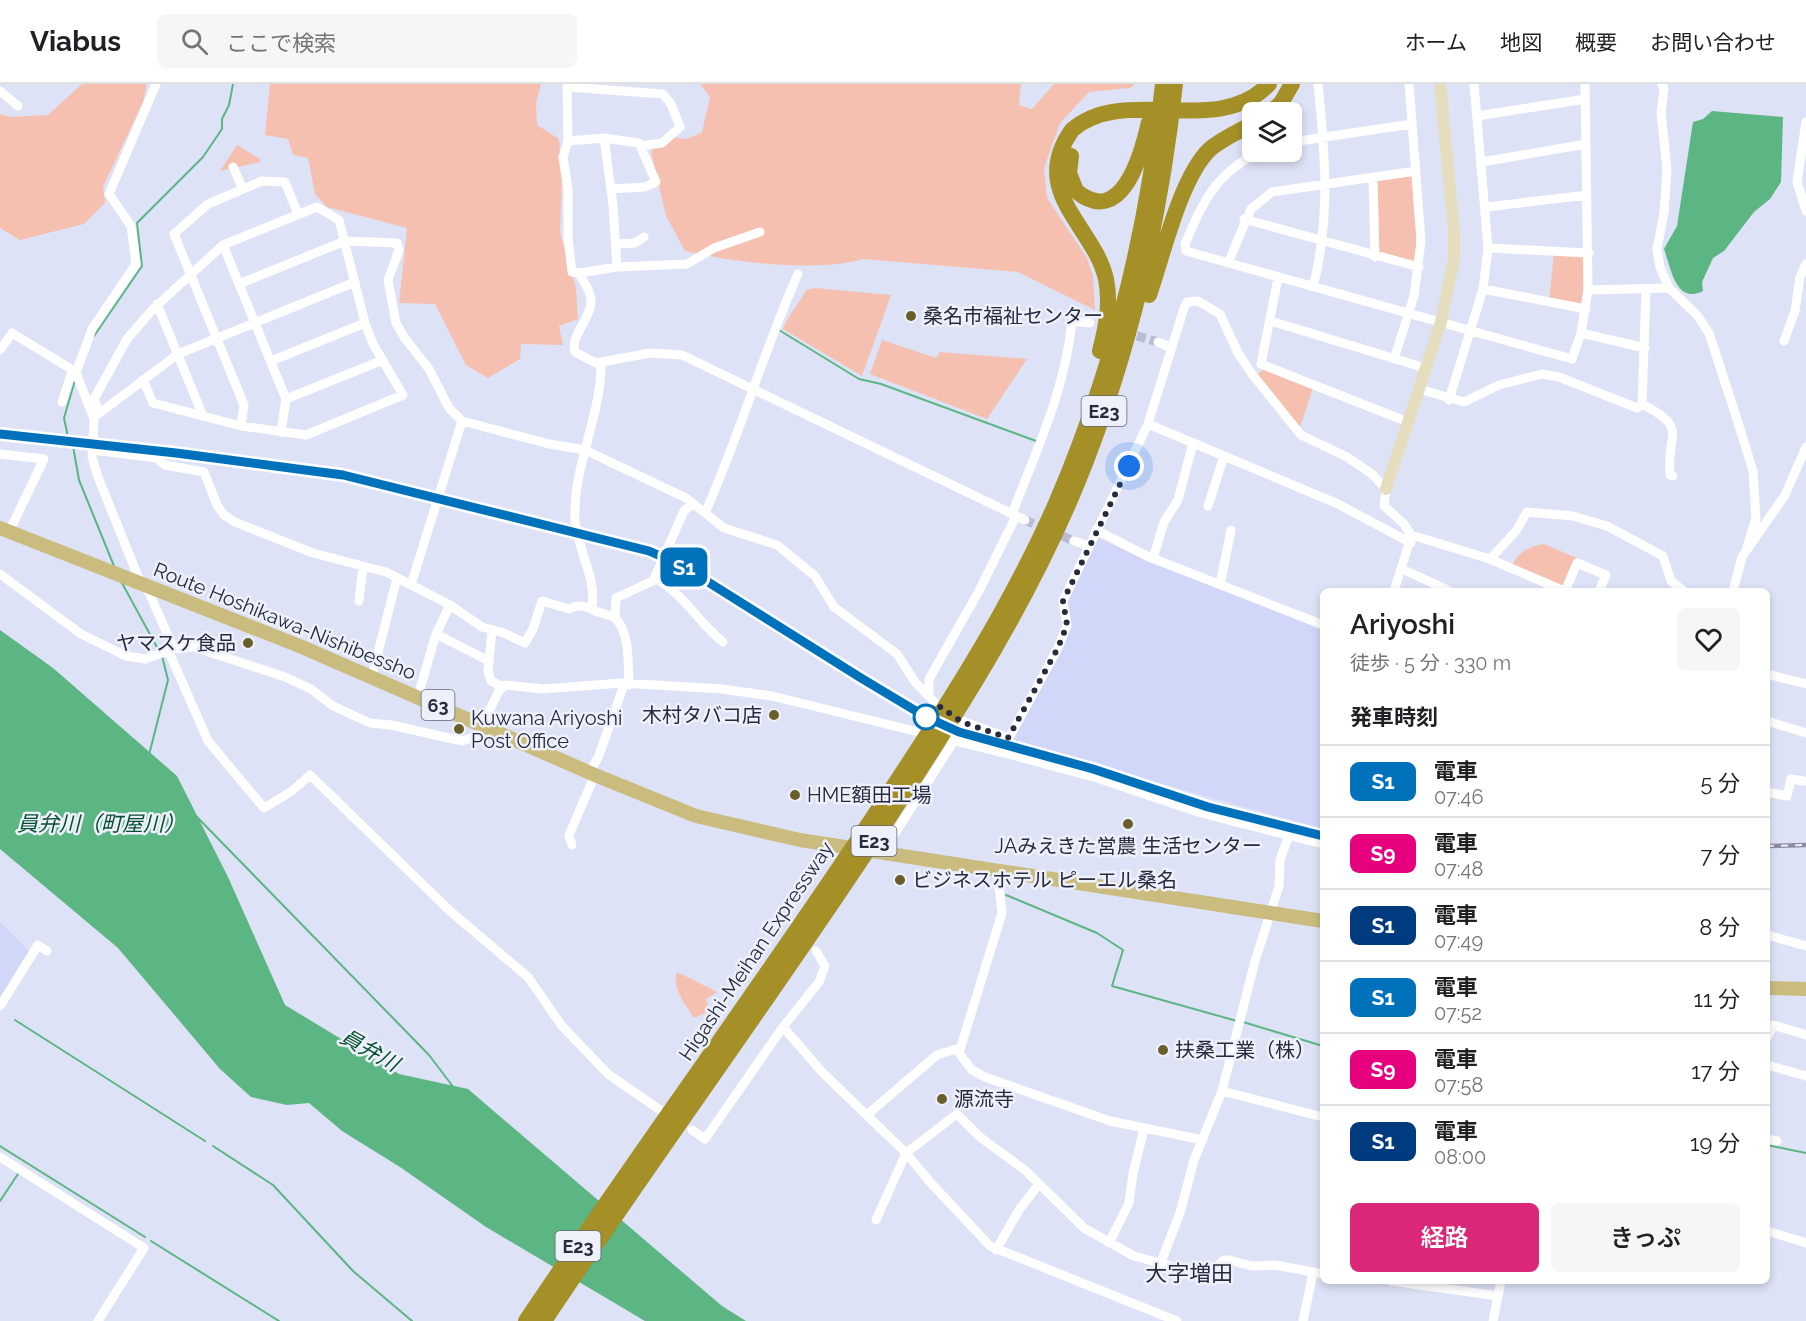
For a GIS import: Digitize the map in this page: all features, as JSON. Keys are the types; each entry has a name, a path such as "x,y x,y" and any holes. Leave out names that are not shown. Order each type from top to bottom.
{"highway":[{"name":"Higashi-Meihan Expressway","path":"1080,462 1134,267 1154,164 1163,84"},
{"name":"Higashi-Meihan Expressway","path":"544,1321 636,1176 782,965 952,709 1080,462 1120,366 1146,270 1165,165 1175,84"},
{"path":"1187,105 1237,102 1257,93 1269,84"},
{"path":"1080,462 1104,334 1108,292 1098,257 1064,202 1059,175 1060,157 1067,137 1088,113 1115,98 1148,94 1187,105 1237,112 1263,101 1281,84"},
{"path":"1280,102 1292,84"},
{"path":"1148,94 1145,143 1130,180 1115,196 1106,200 1095,201 1083,197 1076,191 1069,173 1071,154 1080,136 1103,113 1148,94"},
{"path":"1080,462 1109,411 1188,181 1199,161 1210,150 1242,130"},
{"name":"Higashi-Meihan Expressway","path":"526,1321 636,1176"}],"main road":[{"name":"Route Hoshikawa-Nishibessho","path":"5,530 372,676 592,774 696,816 747,830 1320,920"},
{"path":"1770,988 1806,989"}],"street":[{"path":"62,402 76,375 92,329 136,264 131,226 110,194 156,84"},
{"path":"1313,287 1324,243 1323,139 1319,84"},
{"path":"1394,359 1419,267 1421,241 1409,84"},
{"path":"1395,588 1411,539 1403,523 1384,506 1383,499 1441,322 1454,259 1454,232 1440,84"},
{"path":"1449,400 1483,289 1488,248 1487,207 1474,84"},
{"path":"1242,161 1231,168 1216,183 1204,200 1185,244 1186,251 1572,359 1581,333 1588,290 1585,84"},
{"path":"1662,84 1664,89 1661,113 1667,169 1664,213 1657,249 1659,267 1669,288 1697,315 1709,333 1750,461 1756,519 1748,547"},
{"path":"640,146 662,143 680,127 671,104 663,94 610,87 567,87 568,141 563,158 568,190 568,244 572,272 617,267 687,264 714,248 760,232"},
{"path":"0,91 18,106"},
{"path":"1477,116 1585,99"},
{"path":"1806,122 1797,183 1803,191 1806,211"},
{"path":"1302,141 1412,124"},
{"path":"568,141 604,138 635,141 640,146 656,182 645,187 611,189"},
{"path":"604,138 611,189 617,267"},
{"path":"1482,162 1586,144"},
{"path":"233,167 243,189"},
{"path":"1228,263 1245,219 1258,201 1272,192 1416,171"},
{"path":"1373,178 1375,256"},
{"path":"241,426 244,405 174,234 208,204 262,181 285,182 298,214"},
{"path":"1487,207 1587,195"},
{"path":"143,380 153,403 241,426 306,435 403,395 365,323 339,220 317,207 223,245 157,304 127,339 94,399 96,416 92,457 98,477 143,585 166,651 208,741 264,808 292,791 310,774 450,911 528,977 562,1026 608,1074 660,1110"},
{"path":"1245,219 1324,243 1419,267"},
{"path":"616,244 635,243 644,237"},
{"path":"239,284 345,241 394,242 399,245 388,280 396,323 429,369 449,408 462,421 540,442 585,450 692,504 724,528 777,545 815,576 834,607 853,623 890,647 915,682 929,696 962,722 1008,738"},
{"path":"223,245 286,399 281,432"},
{"path":"1488,248 1589,253"},
{"path":"1784,341 1795,311 1800,277 1806,264"},
{"path":"579,273 591,298 589,313 574,347 580,356 601,362 650,353 682,355 1017,516"},
{"path":"705,513 727,463 752,388 798,274"},
{"path":"1252,374 1261,364 1278,278"},
{"path":"96,416 178,354 355,282"},
{"path":"1588,290 1669,288"},
{"path":"1483,289 1586,309"},
{"path":"1419,389 1449,400 1464,402 1499,385 1542,374 1559,377 1637,408 1642,404 1646,289"},
{"path":"1008,754 1008,738 1058,648 1067,625 1063,601 1148,424 1187,302 1198,301 1220,314 1252,374 1301,435 1347,457 1372,474 1386,489"},
{"path":"157,304 203,416"},
{"path":"929,696 927,689 929,679 979,591 1017,516 1052,408 1070,343 1072,316 1090,323"},
{"path":"1271,321 1425,368"},
{"path":"271,361 365,323"},
{"path":"0,350 12,333 32,343 76,375 96,416"},
{"path":"1581,333 1645,348"},
{"path":"1158,342 1172,348"},
{"path":"286,399 383,360"},
{"path":"592,608 593,583 575,521 577,487 601,362"},
{"path":"1261,364 1408,422"},
{"path":"1642,404 1666,417 1672,424 1673,443 1669,464 1670,475 1674,476"},
{"path":"411,585 462,421"},
{"path":"1148,424 1338,504 1411,539 1490,559 1557,588"},
{"path":"1153,559 1164,522 1178,500 1193,443"},
{"path":"1733,588 1742,557 1785,495 1806,447"},
{"path":"93,450 157,458 165,465 198,469 207,477 224,515 235,522 313,553 363,566 397,578 450,605 465,617 492,631 504,633 525,643 533,629 542,601 569,609 577,605 592,608 615,618"},
{"path":"0,454 44,459 5,530"},
{"path":"1208,506 1224,456"},
{"path":"653,581 684,511 692,504"},
{"path":"1490,559 1516,531 1527,512 1573,516 1607,526 1663,556 1671,581 1680,588"},
{"path":"1096,530 1153,559 1320,624"},
{"path":"1220,585 1231,530"},
{"path":"1074,541 1089,546"},
{"path":"1565,588 1577,563 1606,575 1600,588"},
{"path":"359,600 363,566"},
{"path":"1402,568 1444,588"},
{"path":"0,574 42,606 96,642 126,656 145,658 166,651 194,647 265,669 311,689 333,706 370,723 391,725 462,741 485,732 485,727 503,687"},
{"path":"372,676 397,578"},
{"path":"572,845 569,835 627,685 625,643 615,618 616,597 657,579 679,593 710,632 723,642"},
{"path":"418,696 436,634 450,605"},
{"path":"492,631 488,671 491,681 503,687 505,685 543,689 602,683 722,689 772,696 1008,754 1097,778 1201,813 1320,843"},
{"path":"436,634 489,661"},
{"path":"1770,675 1806,684"},
{"path":"1770,723 1806,733"},
{"path":"884,852 954,741"},
{"path":"1770,793 1787,796 1791,779 1804,781"},
{"path":"1161,1262 1222,1091 1255,961 1279,886 1281,860 1288,835"},
{"path":"958,1053 1002,913 997,870"},
{"path":"1770,936 1806,946"},
{"path":"0,1006 38,945 47,951"},
{"path":"692,1130 705,1138 783,1027 819,982 825,966 816,951"},
{"path":"1770,1032 1773,1025 1806,1035"},
{"path":"783,1027 822,1072 868,1114 906,1153 979,1236 996,1250 1177,1321"},
{"path":"868,1114 937,1055 956,1049 972,1070 985,1077 1110,1121 1203,1140"},
{"path":"1770,1066 1806,1076"},
{"path":"1222,1091 1320,1116"},
{"path":"876,1220 906,1153 957,1114 980,1137 1026,1171 1084,1228 1134,1256 1207,1276 1224,1260 1252,1266 1275,1265 1320,1274"},
{"path":"1109,1243 1129,1203 1133,1173 1144,1129"},
{"path":"1770,1140 1778,1141"},
{"path":"0,1157 144,1248 98,1321"},
{"path":"996,1250 1019,1210 1039,1184"},
{"path":"1770,1233 1806,1243"},
{"path":"1302,1321 1312,1274"},
{"path":"1412,1284 1498,1296"},
{"path":"1493,1321 1500,1284"}],"shaded area":[{"path":"82,84 147,84 143,102 103,187 105,203 84,224 20,240 0,228 0,114 11,117 48,115"},
{"path":"270,84 541,84 536,103 537,125 559,139 562,181 560,232 576,288 578,319 559,326 563,345 521,344 520,359 488,378 466,365 435,304 399,303 407,228 327,207 315,194 308,158 293,155 288,139 265,135"},
{"path":"700,84 1021,84 1019,105 1032,109 1054,84 1135,84 1130,88 1089,92 1060,123 1044,168 1047,198 1087,258 1093,276 1095,310 1018,272 863,259 844,263 798,266 726,259 685,251 666,216 651,152 663,136 687,139 702,132 710,97"},
{"path":"237,145 260,159 260,162 220,171"},
{"path":"1413,175 1417,220 1416,263 1378,253 1377,181"},
{"path":"1554,254 1586,255 1582,306 1549,300"},
{"path":"815,288 891,295 862,376 783,329 806,290"},
{"path":"882,340 936,358 940,352 1027,359 987,419 870,374"},
{"path":"1264,369 1313,388 1300,427 1256,375"},
{"path":"1099,538 1146,561 1320,627 1320,828 1010,741 1063,646 1067,602"},
{"path":"1544,544 1577,558 1565,588 1559,588 1511,567 1524,551"},
{"path":"0,922 29,951 0,998"},
{"path":"677,972 717,992 706,999 710,1011 694,1018 678,990"}],"water":[{"path":"1712,111 1783,117 1781,182 1770,199 1754,212 1724,251 1713,258 1702,282 1703,291 1694,294 1686,293 1676,282 1664,249 1677,226 1693,122 1703,119"},
{"name":"員弁川（町屋川）","path":"0,630 53,668 177,776 228,877 285,1005 399,1074 468,1089 722,1306 746,1321 645,1321 486,1227 400,1167 342,1131 309,1103 287,1105 251,1097 220,1069 118,948 0,849"}],"waterway":[{"path":"94,336 142,266 137,223 203,157 222,129 222,119 229,105 233,84"},
{"path":"779,330 859,379 881,384 1036,441"},
{"path":"68,437 64,418 75,380"},
{"path":"73,446 79,480 114,566"},
{"path":"122,583 159,651"},
{"path":"149,755 168,680 162,656"},
{"path":"196,816 429,1055 454,1088"},
{"path":"1006,895 1097,933 1123,950 1112,986 1237,1021"},
{"path":"15,1020 205,1141"},
{"path":"1243,1022 1320,1045"},
{"path":"0,1146 145,1237"},
{"path":"213,1146 273,1185 353,1271 412,1321"},
{"path":"1770,1146 1806,1153"},
{"path":"0,1201 20,1171"},
{"path":"151,1241 279,1321"}],"tunnel":[{"path":"1124,332 1158,342"},
{"path":"1025,520 1074,541"}],"railway":[{"path":"0,434 176,453 343,475 649,551 681,565 861,678 926,717 959,732 1093,769 1208,807 1320,835"},
{"path":"1770,846 1806,845"}],"train":[{"name":"S1","path":"0,434 176,453 343,475 649,551 681,565 861,678 926,717 959,732 1093,769 1208,807 1320,835"}],"place":[{"name":"桑名市福祉センター","path":"911,316"},
{"name":"ヤマスケ食品","path":"248,643"},
{"name":"木村タバコ店","path":"774,715"},
{"name":"Kuwana Ariyoshi Post Office","path":"459,729"},
{"name":"HME額田工場","path":"795,795"},
{"name":"JAみえきた営農 生活センター","path":"1128,824"},
{"name":"ビジネスホテル ピーエル桑名","path":"900,880"},
{"name":"扶桑工業（株）","path":"1163,1050"},
{"name":"源流寺","path":"942,1099"}],"district":[{"name":"大字増田","path":"1189,1273"}],"route":[{"path":"926,717 936,704 962,722 1008,738 1058,648 1067,625 1063,601 1129,466"}],"water label":[{"name":"員弁川","path":"370,1050"}]}
